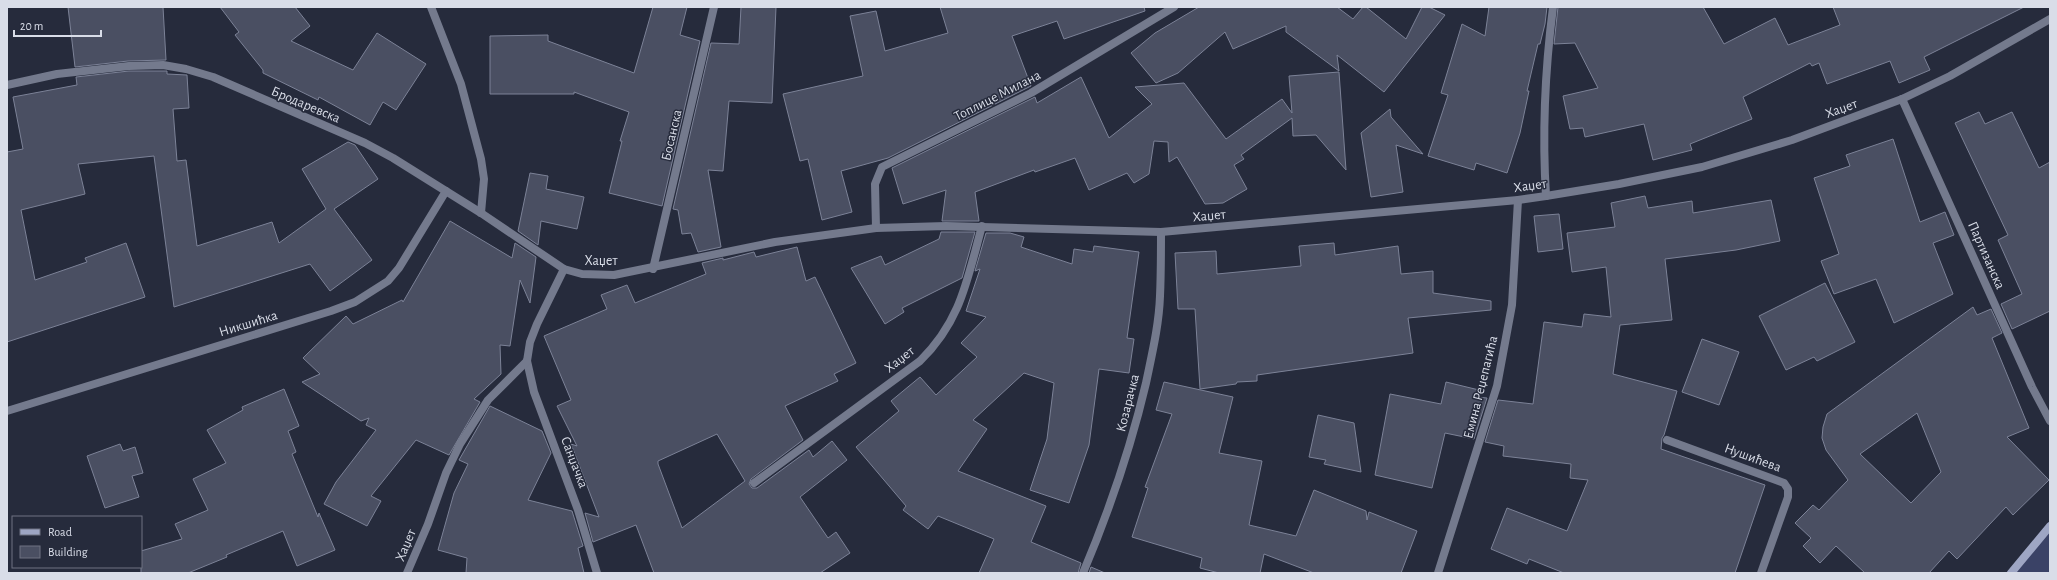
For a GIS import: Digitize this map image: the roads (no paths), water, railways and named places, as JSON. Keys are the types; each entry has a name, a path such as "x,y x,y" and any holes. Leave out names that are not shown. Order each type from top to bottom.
{"street":[{"path":"431,7 461,84 481,159 484,179 481,213"},
{"name":"Босанска","path":"653,268 714,7"},
{"name":"Топлице Милана","path":"876,228 875,184 882,167 1031,93 1174,7"},
{"path":"1546,196 1544,159 1544,89 1553,7"},
{"name":"Хаџет","path":"407,573 428,524 446,474 460,444 488,400 527,362 530,342 537,324 564,269 582,274 599,276 653,268 724,252 814,236 876,228 982,226 1161,232 1518,200 1619,184 1702,167 1745,155 1792,140 1902,99 1950,76 2050,19"},
{"name":"Бродаревска","path":"7,84 57,74 93,69 164,65 186,69 213,77 365,143 393,158 481,213 564,269"},
{"name":"Партизанска","path":"1902,99 2032,387 2050,421"},
{"name":"Никшићка","path":"7,411 331,311 355,302 388,281 399,268 446,191"},
{"name":"Емина Реџепагића","path":"1438,573 1497,386 1512,305 1518,200"},
{"name":"Хаџет","path":"754,483 920,361 933,348 943,335 961,303 982,226"},
{"name":"Козарачка","path":"1083,573 1109,511 1132,441 1143,395 1156,334 1160,296 1161,232"},
{"name":"Санџачка","path":"527,362 534,392 578,510 597,573"},
{"name":"Нушићева","path":"1667,440 1784,483 1788,489 1788,497 1761,573"},
{"path":"2011,573 2050,526"}]}
